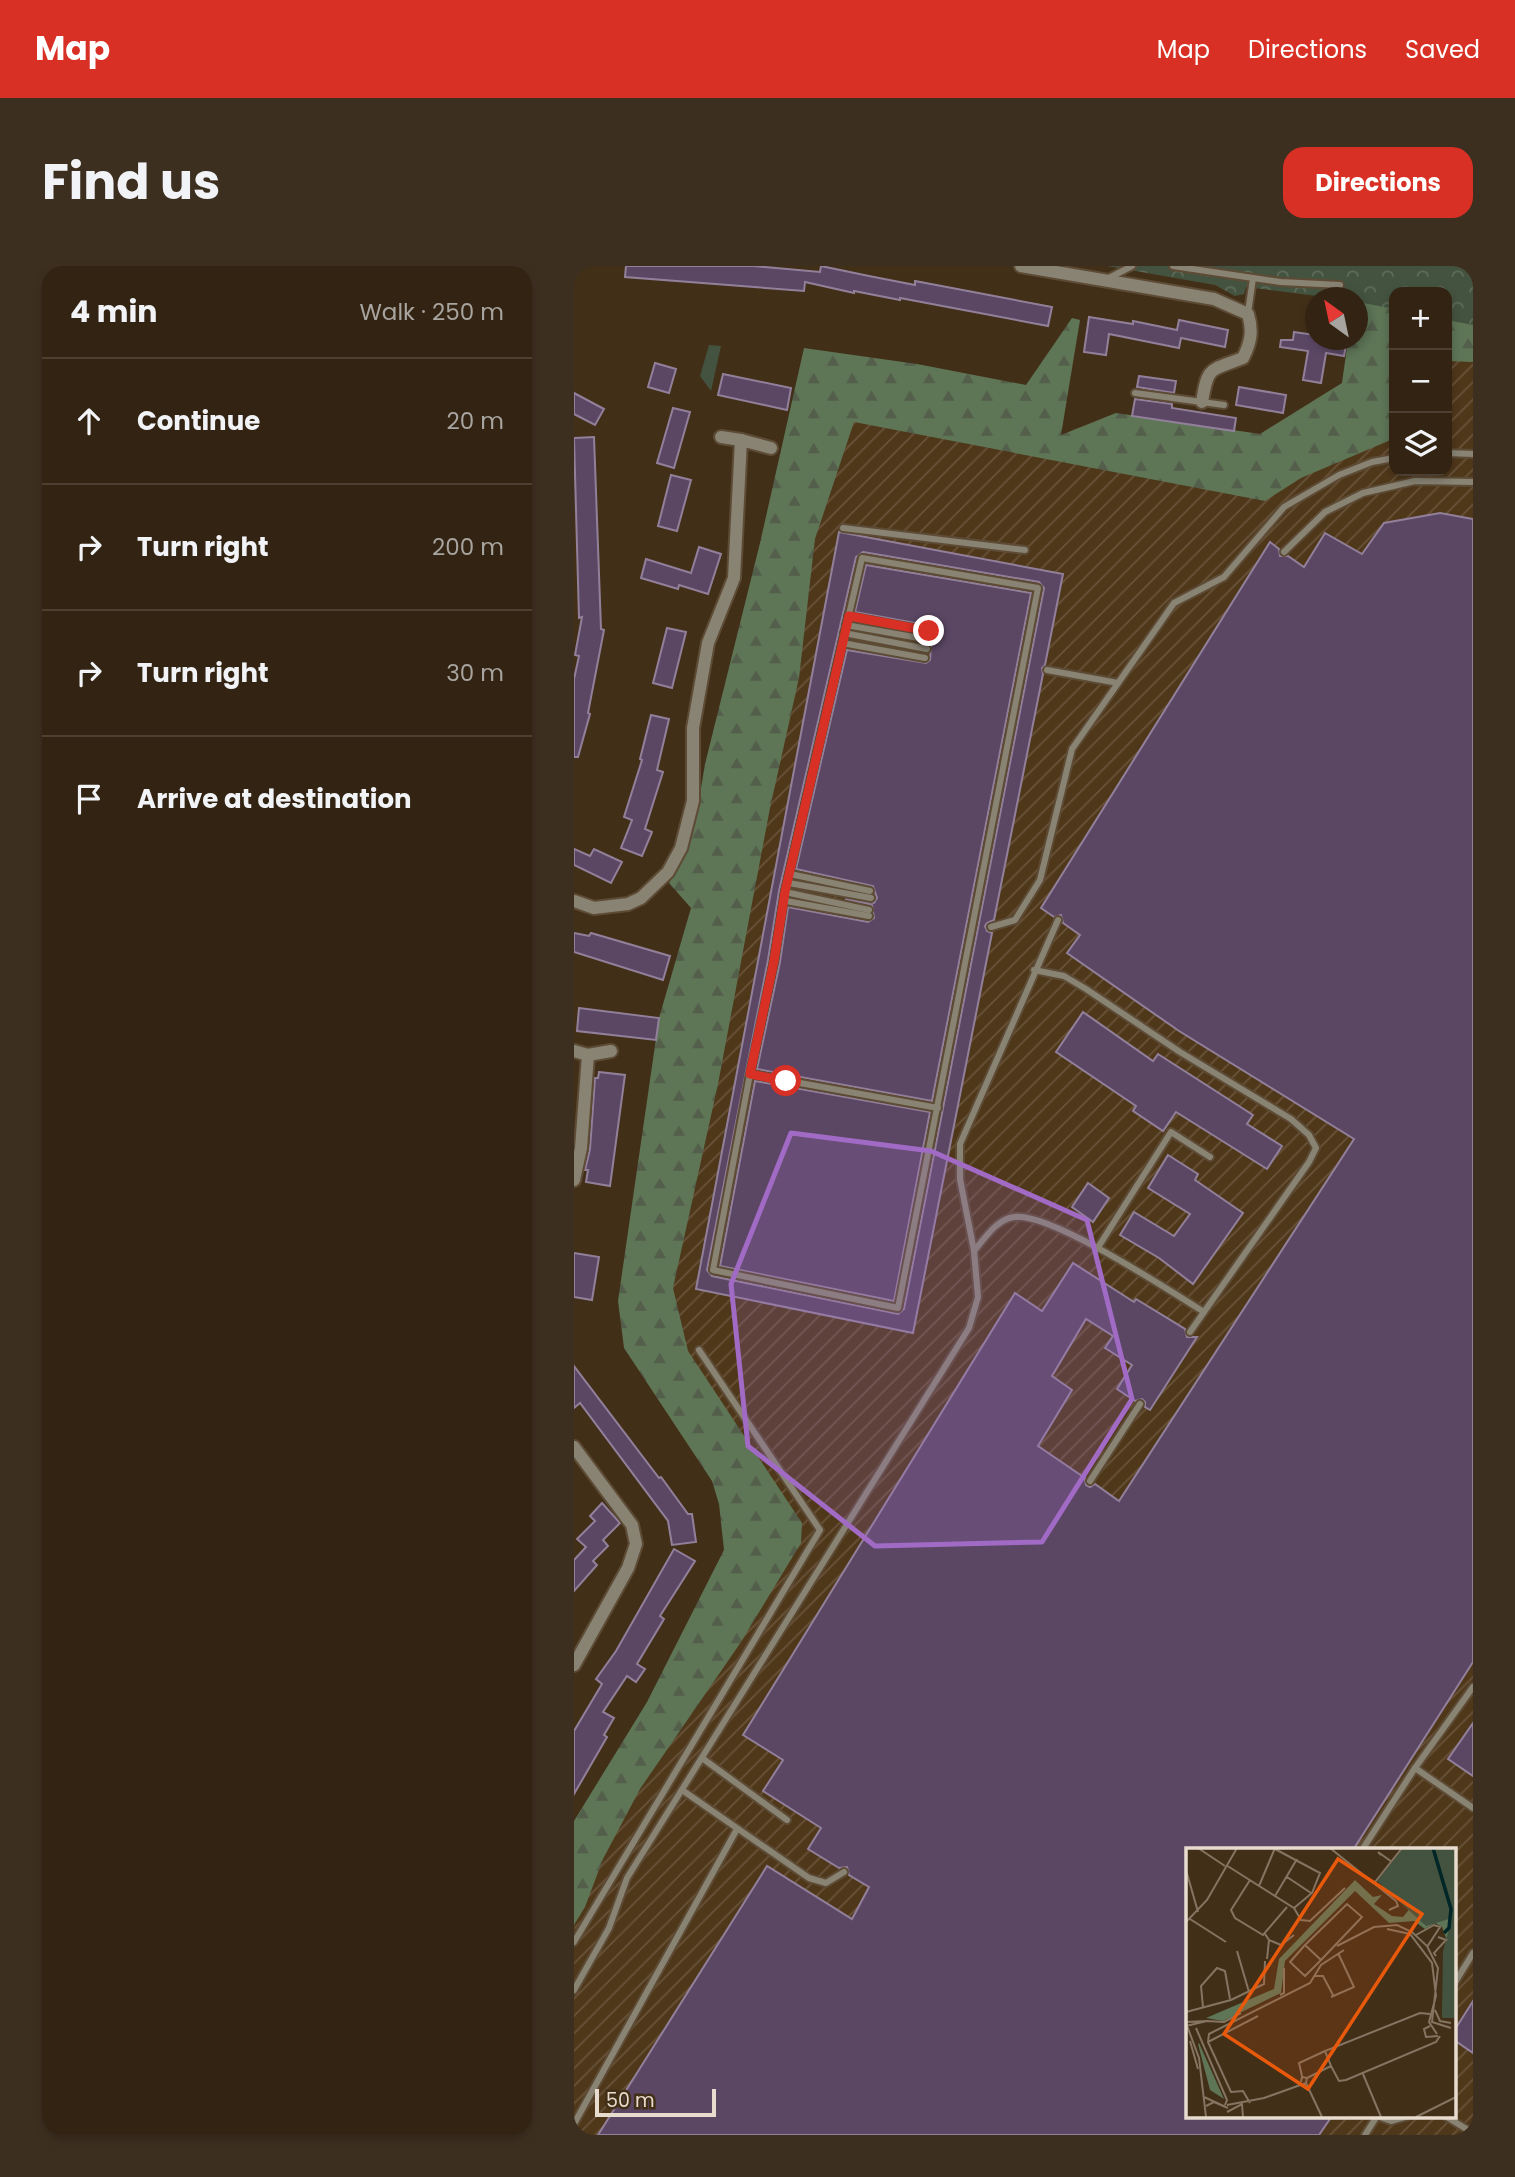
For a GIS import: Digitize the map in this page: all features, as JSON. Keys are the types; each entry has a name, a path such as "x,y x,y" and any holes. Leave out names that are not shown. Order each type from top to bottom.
{"street":[{"path":"1021,266 1214,299 1248,314 1252,327 1250,343 1242,358 1213,369 1206,377 1202,402"},
{"path":"721,437 771,448"},
{"path":"574,901 594,908 628,904 641,898 668,872 681,848 693,801 693,729 708,643 734,579 741,440"},
{"path":"574,1051 588,1055 611,1051"},
{"path":"574,1180 581,1148 588,1055"},
{"path":"574,1447 632,1525 636,1544 628,1568 574,1665"}],"lane":[{"path":"1106,280 1132,266"},
{"path":"1173,266 1281,282 1340,285"},
{"path":"1248,314 1253,278"},
{"path":"1135,393 1224,405"},
{"path":"1452,453 1473,454"},
{"path":"991,928 1015,920 1040,880 1072,749 1174,603 1224,578 1284,507 1339,475 1372,462 1389,459"},
{"path":"1284,552 1325,512 1363,493 1415,481 1473,482"},
{"path":"843,528 1025,550"},
{"path":"862,558 1038,588 898,1308 713,1270 786,901 785,892 849,616 862,558"},
{"path":"849,616 929,631"},
{"path":"845,629 930,640"},
{"path":"845,629 927,649"},
{"path":"842,643 925,658"},
{"path":"1047,670 1118,683"},
{"path":"789,883 871,894 790,874"},
{"path":"785,892 869,913 786,901"},
{"path":"574,1990 609,1928 627,1878 969,1328 978,1297 974,1251 960,1179 960,1144 1058,920"},
{"path":"1034,970 1064,976 1086,989 1180,1052 1291,1119 1310,1135 1316,1148 1309,1162 1189,1332"},
{"path":"750,1074 938,1108"},
{"path":"1097,1249 1171,1132 1210,1157"},
{"path":"974,1251 992,1228 1014,1217 1034,1219 1081,1237 1204,1312"},
{"path":"574,1942 820,1530 699,1350"},
{"path":"1090,1481 1140,1404"},
{"path":"1363,1848 1415,1768 1473,1687"},
{"path":"702,1758 787,1821"},
{"path":"1415,1768 1473,1808"},
{"path":"682,1790 809,1878 826,1883 844,1872"},
{"path":"574,2124 737,1829"},
{"path":"1455,1982 1473,1952"},
{"path":"1365,2135 1376,2118"},
{"path":"1383,2118 1391,2121 1401,2118"},
{"path":"1448,2118 1473,2133"}],"highlighted area":[{"path":"791,1133 931,1151 1087,1220 1132,1399 1042,1542 875,1546 748,1446 731,1284"}],"shaded area":[{"path":"1389,313 1389,476 1452,476 1452,321 1473,325 1473,2135 574,2135 574,1845 745,1528 638,1345 809,359 1053,422 1064,413 1061,435 1116,413 1260,434 1342,383 1347,350 1368,350 1368,331"}],"green space":[{"path":"1107,266 1473,266 1473,325 1452,321 1452,287 1389,287 1389,308 1368,304 1368,287 1305,287 1305,294 1246,287 1244,294 1235,296 1215,285"},
{"path":"1357,274 1436,287 1389,287 1389,441 1301,478 1265,501 854,422 815,539 799,678 770,808 718,1084 673,1288 688,1351 802,1523 801,1543 741,1642 640,1789 603,1859 585,1907 574,1925 574,1821 647,1702 724,1550 719,1504 712,1481 624,1348 618,1301 659,1018 691,908 669,883 688,851 695,824 705,764 760,543 804,348 917,364 1026,385 1072,318 1080,320 1061,435 1116,413 1260,434 1342,383 1347,350 1368,350 1368,287 1357,287"},
{"path":"1452,290 1473,293 1473,362 1452,361"},
{"path":"709,345 721,346 711,391 700,376"}],"building":[{"path":"626,266 754,266 820,272 821,266 915,285 915,281 1052,307 1048,326 805,282 804,291 625,277"},
{"path":"1089,317 1133,324 1133,321 1177,330 1179,320 1228,330 1225,347 1181,338 1179,348 1109,334 1106,355 1084,352"},
{"path":"1294,332 1305,334 1305,350 1345,350 1344,356 1326,353 1321,383 1303,380 1308,351 1280,347 1281,340 1293,340"},
{"path":"655,363 676,369 669,393 648,387"},
{"path":"723,374 791,388 787,410 718,395"},
{"path":"1139,376 1176,381 1174,393 1137,387"},
{"path":"1239,387 1286,395 1283,413 1236,405"},
{"path":"574,393 604,409 595,425 574,414"},
{"path":"1135,399 1236,418 1234,431 1132,416"},
{"path":"673,408 690,412 674,468 657,463"},
{"path":"594,437 601,629 604,630 588,713 590,714 578,757 574,757 574,679 579,656 575,655 582,617 579,618 574,438"},
{"path":"671,475 691,480 677,531 658,526"},
{"path":"1440,513 1473,519 1473,1662 1354,1848 1186,1848 1186,2118 1331,2118 1319,2135 598,2135 767,1866 852,1919 869,1887 849,1875 847,1867 839,1868 808,1849 821,1828 763,1791 783,1760 743,1735 1015,1293 1042,1311 1073,1263 1134,1302 1136,1299 1185,1329 1187,1337 1197,1337 1150,1410 1145,1407 1142,1399 1135,1401 1117,1389 1132,1365 1105,1348 1113,1336 1086,1319 1052,1376 1072,1390 1038,1446 1085,1478 1086,1485 1090,1487 1095,1484 1119,1501 1354,1139 1179,1031 1067,953 1080,935 1063,923 1061,915 1054,917 1041,908 1270,542 1279,549 1280,556 1288,556 1304,567 1325,533 1362,554 1384,523"},
{"path":"839,532 1063,574 1045,665 1042,668 1043,674 994,920 985,926 987,931 992,933 913,1333 696,1289","holes":["863,552 1039,582 1044,588 904,1309 898,1314 712,1276 707,1270 779,891 856,557"]},
{"path":"699,547 721,554 708,594 679,585 678,589 641,578 646,559 691,573"},
{"path":"866,565 1031,593 932,1101 757,1069 780,962 788,907 868,922 874,918 872,905 845,899 874,903 877,898 873,886 796,869 847,650 926,663 930,660 931,645 935,642 931,626 855,612"},
{"path":"667,628 686,632 672,688 653,683"},
{"path":"651,715 669,719 657,770 663,772 645,829 652,832 642,856 621,848 632,820 624,817 642,760 640,759"},
{"path":"574,849 590,856 594,849 622,862 611,883 574,865"},
{"path":"574,933 589,936 591,933 670,956 663,980 574,952"},
{"path":"579,1008 659,1018 656,1040 577,1031"},
{"path":"1083,1012 1153,1061 1158,1054 1253,1115 1247,1124 1282,1146 1267,1169 1176,1112 1163,1131 1133,1111 1136,1106 1056,1052"},
{"path":"599,1072 625,1075 610,1186 586,1182 595,1078 598,1078"},
{"path":"755,1081 930,1112 894,1301 720,1266"},
{"path":"1168,1155 1198,1174 1195,1180 1243,1213 1193,1284 1159,1258 1120,1235 1134,1212 1174,1236 1190,1214 1148,1188"},
{"path":"1088,1183 1109,1198 1093,1222 1072,1207"},
{"path":"574,1253 599,1257 592,1300 574,1297"},
{"path":"574,1366 659,1478 661,1477 688,1514 692,1514 696,1542 672,1545 668,1521 580,1403 574,1408"},
{"path":"602,1503 620,1523 603,1540 608,1546 593,1561 597,1565 574,1591 574,1560 586,1547 577,1539 595,1521 590,1516"},
{"path":"674,1549 695,1561 660,1616 664,1619 637,1664 645,1669 636,1682 627,1676 603,1712 614,1718 604,1735 607,1737 574,1794 574,1731 602,1684 596,1679 616,1651"},
{"path":"1473,1723 1473,1776 1448,1759"},
{"path":"1473,2001 1473,2053 1455,2041 1455,2029"}],"route":[{"path":"786,1081 750,1074 786,901 785,892 849,616 929,631"}]}
